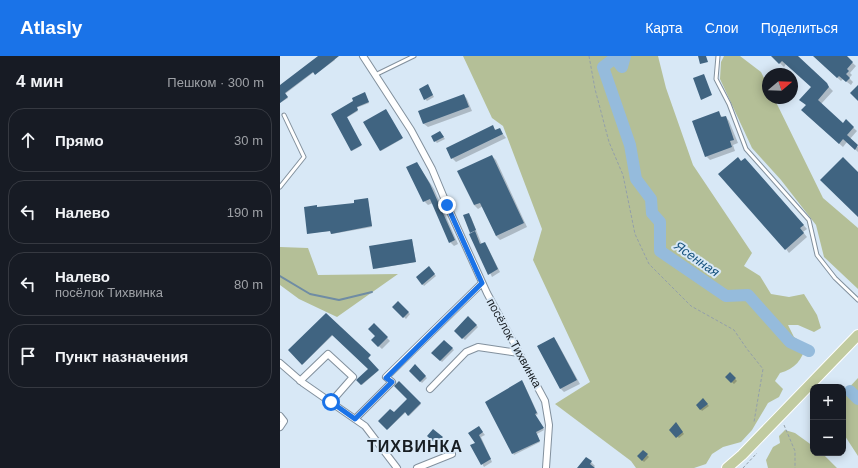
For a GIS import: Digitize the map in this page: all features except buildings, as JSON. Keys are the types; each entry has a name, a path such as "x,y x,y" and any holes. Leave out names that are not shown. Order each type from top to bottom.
{"main road":[{"path":"727,468 742,455 858,334"},
{"path":"733,468 742,455"}],"street":[{"name":"посёлок Тихвинка","path":"363,56 411,130 432,169 482,283 545,401 549,425 546,468"},
{"path":"355,419 392,382 386,378 482,283"},
{"path":"430,389 466,352 478,347 519,353"},
{"path":"300,381 328,354 353,377 331,402"},
{"path":"280,363 300,381 365,426 397,468"},
{"path":"280,416 284,421 280,427"},
{"path":"417,468 452,454"}],"lane":[{"path":"375,75 414,56"},
{"path":"718,56 716,79 729,104 746,149 809,220 817,254 835,278 858,300"},
{"path":"280,187 304,157 284,115"}],"path":[{"path":"588,56 594,89 609,142 623,175 635,234 649,264 669,286 691,306 734,330 763,369 754,422"},
{"path":"784,424 795,451 795,468"}],"green space":[{"path":"463,56 658,56 666,88 693,165 752,253 744,266 760,276 771,294 789,297 804,294 817,315 821,328 814,332 798,325 788,325 794,337 806,345 804,350 800,359 794,366 780,373 775,381 783,389 779,397 768,403 752,430 741,442 723,447 712,454 706,464 694,468 636,468 631,461 555,404 590,382 533,260 542,229 503,126 492,118"},
{"path":"724,56 740,56 761,72 762,104 777,104 823,198 858,228 858,289 824,257 816,225 781,180 752,148 720,79 721,62"},
{"path":"280,247 308,248 318,275 398,274 337,317 299,299 280,285"},
{"path":"858,378 858,456 846,438 846,391"},
{"path":"785,430 795,433 810,444 810,456 825,456 837,468 768,468 766,460 773,447 780,443 779,436"}],"waterway":[{"name":"Ясенная","path":"625,56 622,67 615,58 603,67 630,145 636,179 651,199 652,213 660,222 660,251 726,296 748,295 790,342 809,351"},
{"path":"280,276 310,294 339,300 372,292"},
{"name":"Ясенная","path":"850,391 858,399"}],"district":[{"name":"ТИХВИНКА","path":"415,446"}],"route":[{"path":"331,402 355,419 392,382 386,378 482,283 447,205"}]}
